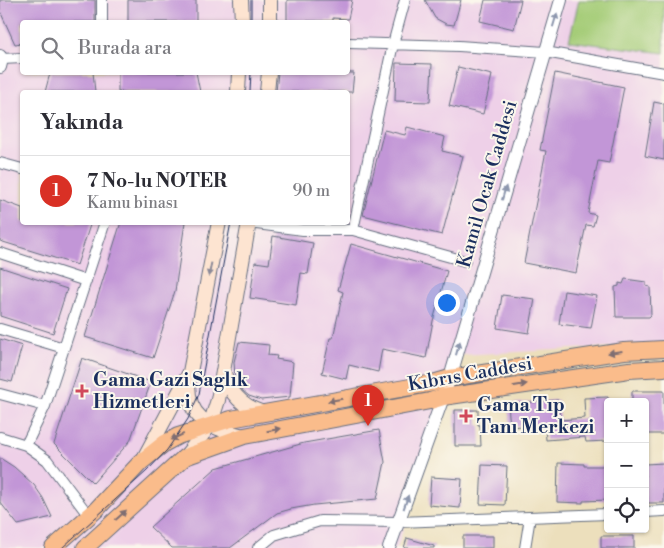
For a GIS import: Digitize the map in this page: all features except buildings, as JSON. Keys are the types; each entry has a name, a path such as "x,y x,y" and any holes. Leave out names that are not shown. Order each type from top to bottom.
{"main road":[{"path":"241,0 242,20"},
{"path":"270,0 270,20"},
{"path":"238,90 239,75"},
{"path":"267,90 269,75"},
{"path":"218,225 188,391 190,400 203,422 224,432 244,436"},
{"path":"185,457 210,425 218,400 249,225"},
{"path":"53,548 89,516 141,462 165,443 178,436 210,425 230,419 433,383 450,378 624,351 664,348"},
{"name":"Kıbrıs Caddesi","path":"85,548 185,457 244,436 430,402 443,397 629,370 664,368"},
{"path":"141,462 190,372"},
{"path":"224,373 230,389 240,401 252,409 266,413"}],"street":[{"path":"102,0 102,20"},
{"path":"353,230 393,44 405,0"},
{"name":"Kamil Ocak Caddesi","path":"389,548 450,378 561,0"},
{"path":"350,43 545,52 664,73"},
{"path":"0,61 20,58"},
{"path":"0,162 20,168"},
{"path":"26,445 45,406 103,225"},
{"path":"264,225 303,230 353,230 465,261"},
{"path":"0,253 86,281"},
{"path":"0,330 64,348"},
{"path":"0,394 45,406"},
{"path":"0,437 26,445 47,460 89,516"},
{"path":"649,512 664,511"},
{"path":"258,548 274,536 320,521 399,522 604,514"},
{"path":"525,548 530,517"}],"shaded area":[{"path":"0,0 664,0 664,344 460,355 397,548 0,548"}],"green space":[{"path":"579,0 664,0 664,53 569,41"}],"tram line":[{"path":"251,0 251,20"},
{"path":"250,90 251,75"},
{"path":"62,548 147,471 167,450 188,419 199,394 230,225"}],"place":[{"name":"Gama Gazi Saglık Hizmetleri","path":"82,391"},
{"name":"Gama Tıp Tanı Merkezi","path":"466,416"},
{"name":"7 No-lu NOTER","path":"368,426"}]}
